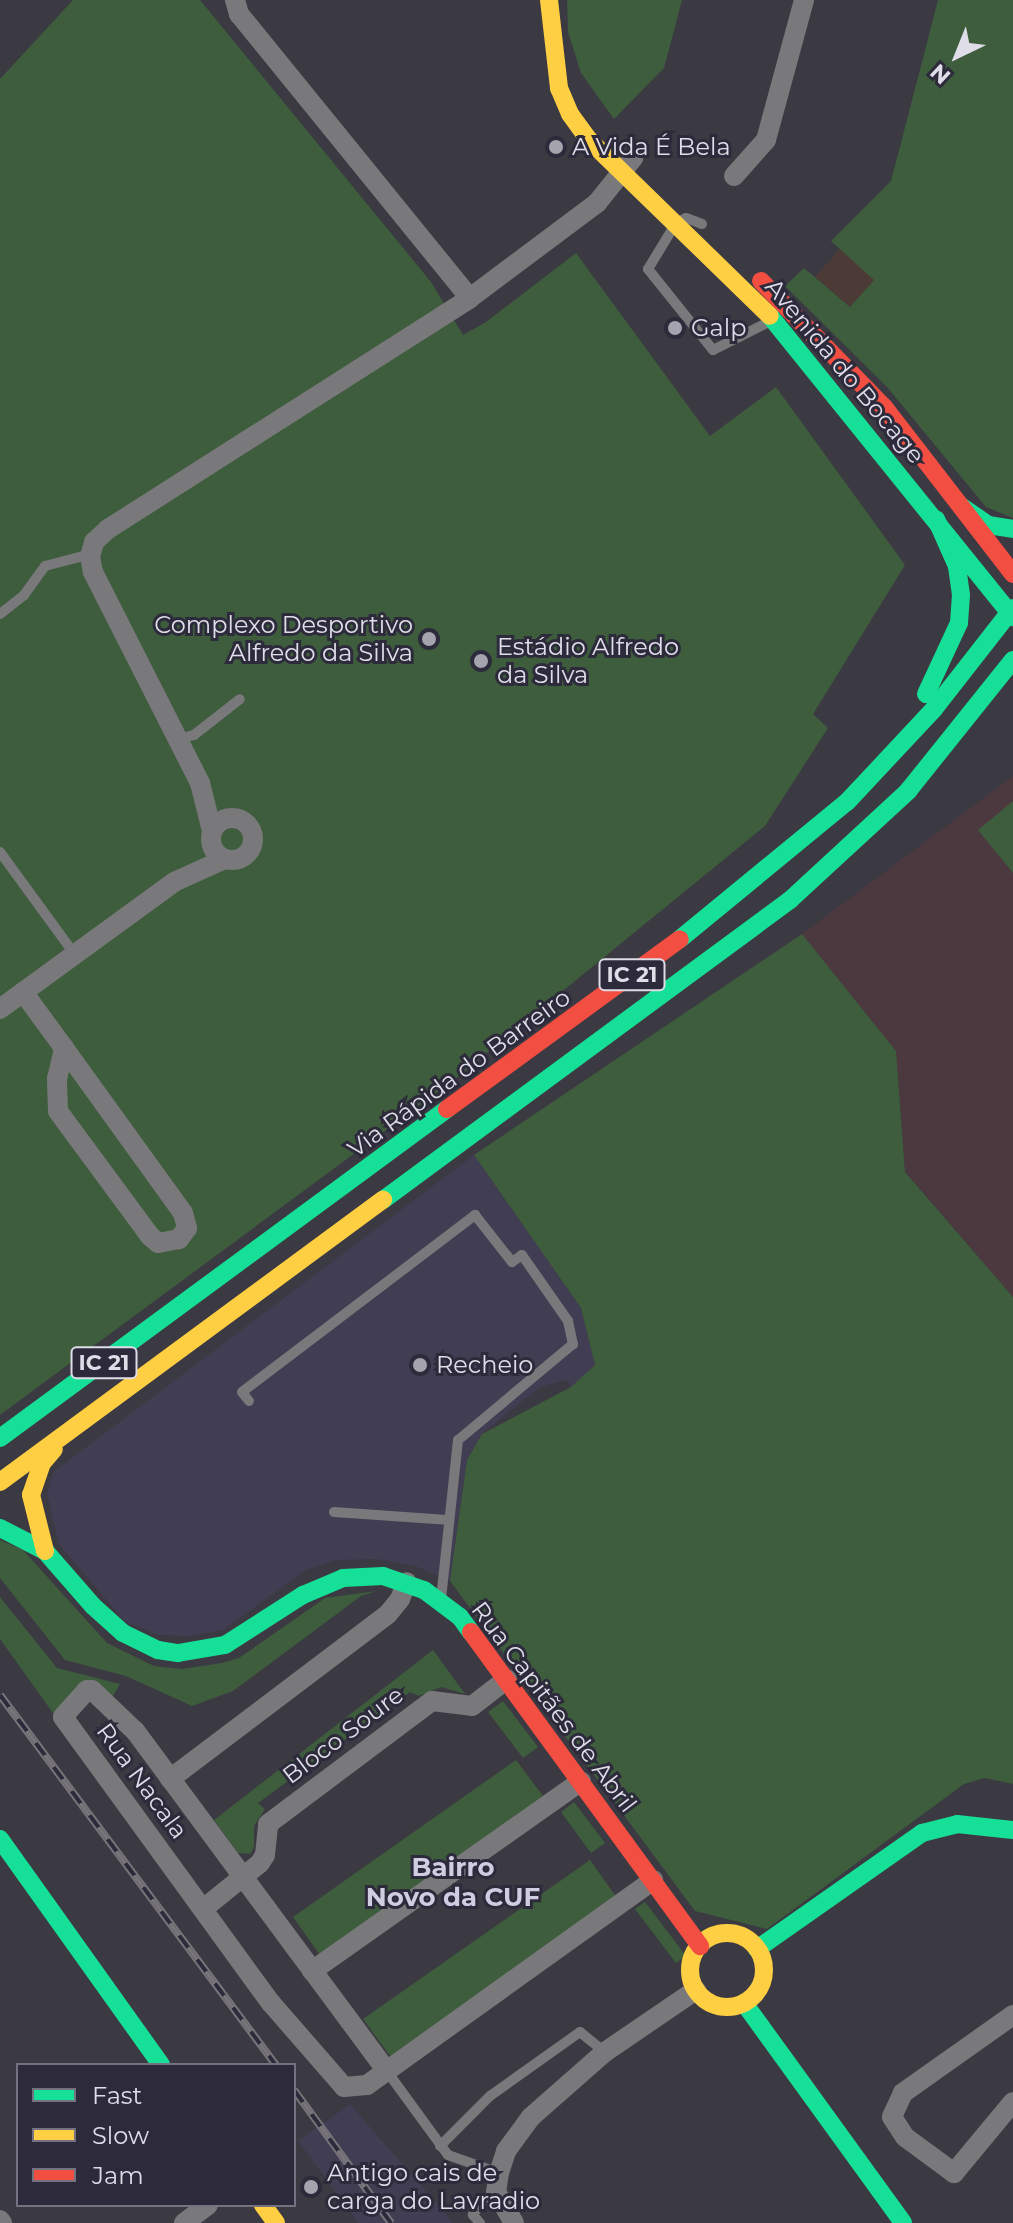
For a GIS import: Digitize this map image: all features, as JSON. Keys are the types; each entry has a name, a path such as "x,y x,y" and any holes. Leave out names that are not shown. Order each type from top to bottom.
{"main road":[{"path":"549,0 559,88 570,114 589,140 627,165 721,241"},
{"name":"Avenida do Bocage","path":"627,165 676,223 773,320 1012,612"},
{"name":"Avenida do Bocage","path":"750,270 884,407 1013,574"},
{"path":"961,506 988,525 1013,529"},
{"path":"887,761 949,650 959,623 961,595 957,566 936,519"},
{"name":"Via Rápida do Barreiro","path":"0,1438 693,929 796,847 887,761 934,709 1012,612"},
{"name":"IC 21","path":"0,1482 790,900 908,791 1013,660"},
{"path":"908,791 970,743"},
{"path":"45,1551 31,1495 42,1463 63,1437"},
{"path":"7,1504 45,1551"},
{"path":"0,1528 45,1551"},
{"name":"Rua Capitães de Abril","path":"45,1551 108,1622 139,1642 178,1653 225,1645 303,1595 343,1578 383,1576 407,1582 440,1600 460,1617 507,1679 700,1946"},
{"path":"757,1949 922,1833 939,1826 957,1824 1013,1830"},
{"path":"0,1839 18,1869 160,2063"},
{"path":"0,1852 18,1869"},
{"path":"724,1933 743,1937 757,1949 764,1968 763,1979 759,1989 744,2003 718,2006 696,1990 690,1972 700,1946 724,1933"},
{"path":"744,2003 903,2223"}],"street":[{"path":"235,0 239,14 470,298"},
{"path":"734,176 766,140 804,0"},
{"path":"225,859 215,852 200,783 95,577 91,554 96,540 108,529 470,298 597,203 627,165"},
{"path":"0,1009 174,882 225,859 239,859 252,845 248,826 236,819 200,783"},
{"path":"174,882 222,821 236,819"},
{"path":"23,992 64,1048 183,1213 187,1228 179,1239 158,1243 150,1236 58,1111 57,1079 64,1048"},
{"path":"170,1779 388,1614 407,1582"},
{"name":"Bloco Soure","path":"243,1878 265,1855 268,1824 293,1805 432,1701 472,1706 507,1679"},
{"name":"Rua Nacala","path":"87,1690 92,1690 135,1731 243,1878 386,2070 367,2085 344,2087 271,2003 63,1717 87,1690"},
{"path":"312,1971 581,1781"},
{"path":"203,1909 243,1878"},
{"path":"386,2070 653,1880"},
{"path":"514,2223 498,2182 506,2151 531,2117 605,2052 696,1990"},
{"path":"1013,2015 903,2093 892,2117 905,2137 954,2173 1013,2102"},
{"path":"184,2223 205,2207"}],"lane":[{"path":"702,224 686,218 676,223 648,269 713,350 773,320"},
{"path":"0,614 24,595 45,566 91,554"},
{"path":"178,739 194,735 240,699"},
{"path":"0,852 75,955"},
{"path":"249,1401 242,1392 475,1215 512,1262 522,1255 568,1321 573,1344 458,1440 440,1600"},
{"path":"334,1512 447,1520"},
{"path":"440,2146 490,2096 580,2032 605,2052"},
{"path":"386,2070 448,2155 498,2182 473,2215 480,2223"}],"shaded area":[{"path":"840,249 875,279 850,307 815,277"},
{"path":"1013,776 1013,1297 905,1171 896,1051 802,934"},
{"path":"474,1155 581,1308 595,1365 571,1387 566,1380 540,1387 482,1434 467,1460 450,1581 415,1566 377,1559 336,1560 306,1570 223,1630 190,1636 158,1635 124,1621 59,1544 47,1494 53,1472"},
{"path":"350,2104 452,2223 358,2223 298,2141"}],"green space":[{"name":"Complexo Desportivo Alfredo da Silva","path":"73,0 200,0 431,282 463,335 486,322 576,253 710,436 776,387 905,565 813,714 828,728 765,826 450,1083 0,1415 0,79"},
{"path":"567,0 682,0 664,68 614,119 581,73 568,32"},
{"path":"938,0 1013,0 1013,518 986,507 887,387 785,286 804,268 850,307 874,280 831,241 891,181"},
{"path":"1013,801 1013,873 978,830"},
{"path":"802,934 896,1051 905,1172 1013,1297 1013,1784 985,1778 964,1784 767,1929 695,1911 450,1581 467,1460 482,1434 571,1387 595,1365 581,1308 474,1155"},
{"path":"0,1540 23,1550 107,1643 154,1666 182,1669 239,1658 325,1598 376,1591 361,1596 233,1691 192,1706 126,1676 65,1660 0,1578"},
{"path":"0,1597 57,1668 120,1684 113,1696 85,1683 53,1713 0,1639"},
{"path":"433,1650 465,1694 441,1687 419,1696 410,1692 258,1803 265,1809 254,1826 254,1847 250,1854 238,1853 214,1820"},
{"path":"503,1701 538,1747 523,1758 488,1712"},
{"path":"516,1760 543,1796 320,1955 293,1917"},
{"path":"574,1802 605,1843 591,1853 561,1812"},
{"path":"590,1860 617,1898 390,2056 363,2019"},
{"path":"645,1902 686,1956 676,1963 635,1909"}],"railway":[{"path":"0,1695 275,2063"},
{"path":"296,2093 391,2223"}],"traffic: fast":[{"path":"770,316 1013,617"},
{"path":"961,506 988,525 1013,529"},
{"path":"926,694 959,623 961,595 957,566 936,519"},
{"path":"680,939 847,802 934,709 1013,608"},
{"path":"383,1200 790,900 908,791 1013,660"},
{"path":"0,1438 447,1109"},
{"path":"0,1528 45,1551 93,1606 123,1633 158,1650 178,1653 225,1645 303,1595 343,1578 383,1576 424,1590 460,1617 471,1632"},
{"path":"757,1949 922,1833 957,1824 1013,1830"},
{"path":"0,1839 160,2063"},
{"path":"744,2003 903,2223"}],"traffic: slow":[{"path":"549,0 559,88 570,114 589,140 770,316"},
{"path":"0,1482 383,1200"},
{"path":"45,1551 31,1495 42,1463 54,1449"},
{"path":"727,1933 741,1936 753,1944 761,1956 764,1970 761,1984 753,1996 741,2004 727,2007 713,2004 701,1996 693,1984 690,1970 693,1956 701,1944 713,1936 727,1933"},
{"path":"264,2207 276,2223"}],"traffic: jam":[{"path":"761,281 884,407 1013,574"},
{"path":"447,1109 680,939"},
{"path":"471,1632 700,1946"}],"place":[{"name":"A Vida É Bela","path":"556,147"},
{"name":"Galp","path":"675,328"},
{"name":"Complexo Desportivo Alfredo da Silva","path":"429,639"},
{"name":"Estádio Alfredo da Silva","path":"481,661"},
{"name":"Recheio","path":"420,1365"},
{"name":"Antigo cais de carga do Lavradio","path":"311,2187"}],"district":[{"name":"Bairro Novo da CUF","path":"453,1883"}]}
